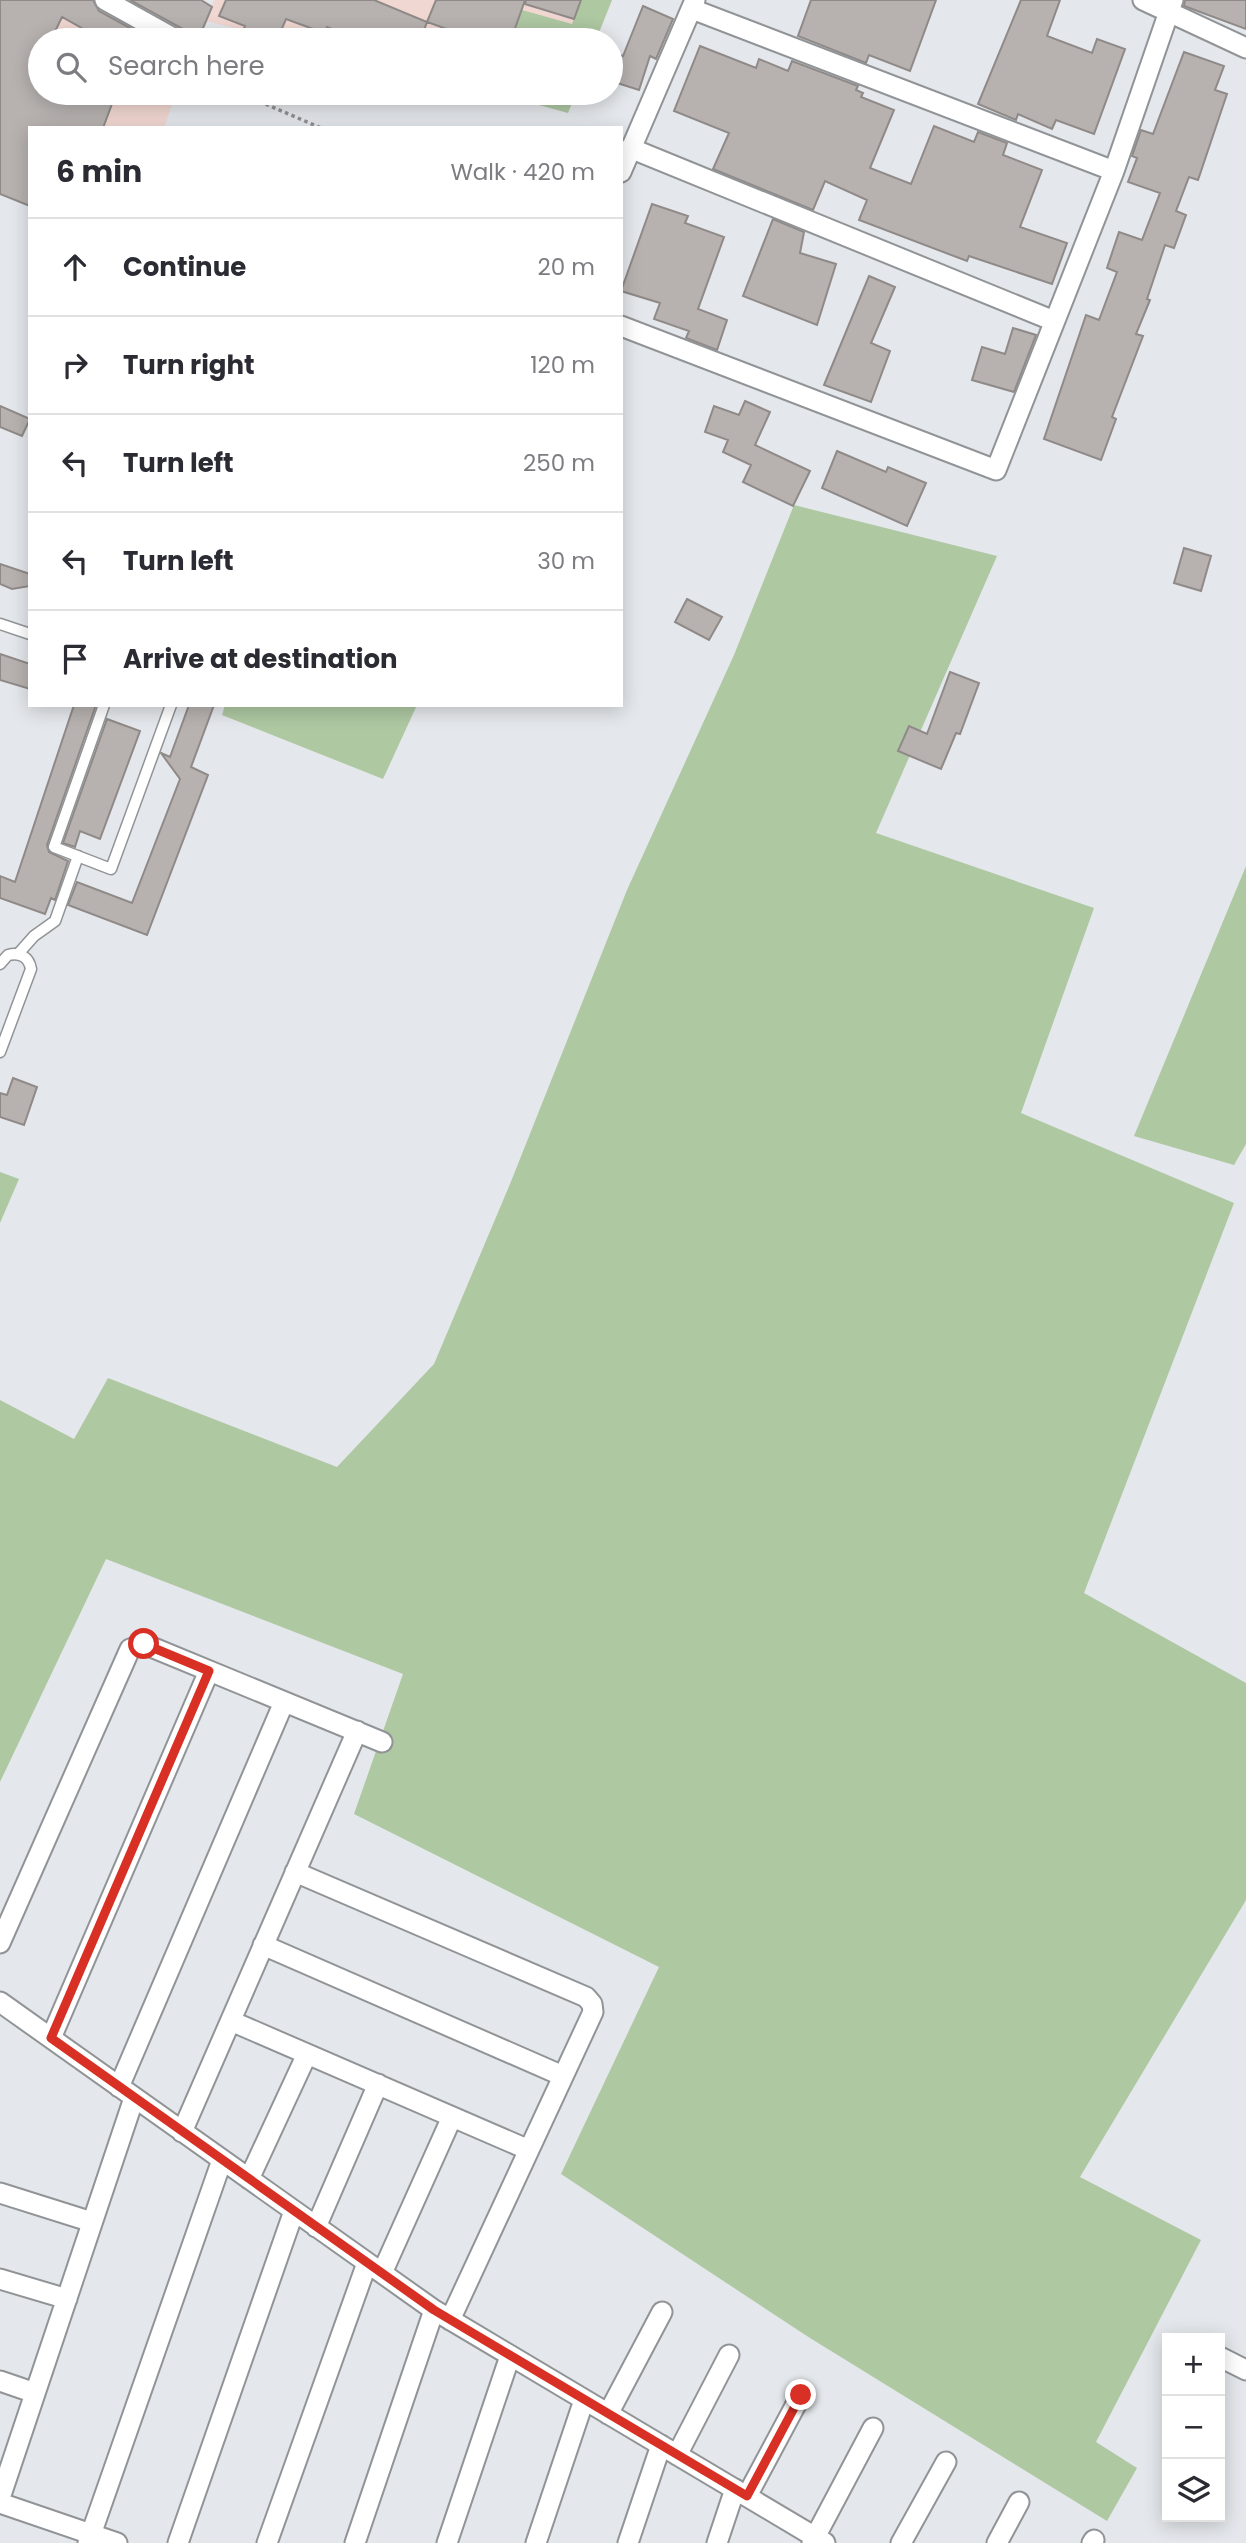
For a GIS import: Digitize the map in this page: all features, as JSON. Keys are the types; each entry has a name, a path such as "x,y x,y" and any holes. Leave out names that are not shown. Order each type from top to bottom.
{"street":[{"path":"105,0 155,28"},
{"path":"1143,0 1172,5 1246,48"},
{"path":"623,167 694,5 1114,171"},
{"path":"623,327 996,470 1114,171 1172,5"},
{"path":"630,148 1054,321"},
{"path":"0,1943 130,1649 144,1644 382,1742"},
{"path":"51,2038 209,1671"},
{"path":"0,2497 92,2222 127,2092 284,1702"},
{"path":"182,2132 357,1731"},
{"path":"295,1872 586,1997 592,2004 593,2012 529,2150 442,2315 355,2543"},
{"path":"263,1945 563,2076"},
{"path":"0,2002 442,2315 817,2541 873,2428"},
{"path":"231,2021 529,2150"},
{"path":"249,2179 307,2054"},
{"path":"316,2227 378,2084"},
{"path":"267,2543 374,2268 452,2117"},
{"path":"90,2539 222,2160"},
{"path":"0,2193 92,2222"},
{"path":"178,2543 294,2211"},
{"path":"0,2278 67,2300"},
{"path":"608,2414 663,2312"},
{"path":"628,2543 669,2450 729,2355"},
{"path":"447,2543 510,2356"},
{"path":"1225,2360 1246,2370"},
{"path":"0,2381 35,2393"},
{"path":"717,2543 741,2493 801,2395"},
{"path":"536,2543 584,2400"},
{"path":"901,2543 946,2462"},
{"path":"997,2543 1019,2502"},
{"path":"0,2504 90,2539 117,2543"}],"lane":[{"path":"0,624 28,633"},
{"path":"103,707 54,847 111,869 170,707"},
{"path":"0,964 8,955 18,954 34,936 55,922 78,856"},
{"path":"0,1052 30,974 30,964 18,954"}],"path":[{"path":"268,105 316,126"}],"shaded area":[{"path":"0,0 31,0 81,28 28,28 28,105 172,105 165,126 30,126"},
{"path":"214,0 612,0 601,28 234,28 206,21"}],"green space":[{"path":"581,0 612,0 601,28 516,28 522,10 572,24"},
{"path":"539,105 571,105 568,113"},
{"path":"794,505 997,556 876,833 1094,908 1021,1113 1234,1203 1084,1593 1246,1683 1246,1900 1080,2177 1201,2240 1096,2442 1137,2468 1107,2521 810,2338 561,2174 659,1967 354,1814 403,1674 106,1559 0,1782 0,1400 74,1439 108,1378 337,1467 434,1364 510,1184 627,890 734,655"},
{"path":"224,707 416,707 383,779 222,715"},
{"path":"1246,866 1246,1144 1234,1165 1134,1136"},
{"path":"0,1172 19,1179 0,1223"}],"building":[{"path":"0,0 93,0 99,11 130,28 82,28 62,17 57,28 28,28 28,105 112,105 104,126 28,126 28,205 0,194"},
{"path":"130,0 201,0 212,7 203,28 181,28"},
{"path":"226,0 374,0 427,22 425,28 310,28 286,19 282,28 244,28 245,26 219,16"},
{"path":"436,0 525,0 515,28 444,28 427,22"},
{"path":"526,0 581,0 574,19 525,4"},
{"path":"811,0 936,0 910,71 869,55 866,63 798,36"},
{"path":"1021,0 1060,0 1047,36 1092,53 1097,39 1125,49 1094,134 1056,120 1052,129 1018,114 1016,120 978,104"},
{"path":"1185,0 1246,0 1246,29 1184,6"},
{"path":"643,6 673,19 656,59 650,56 639,90 623,85 623,56"},
{"path":"700,46 756,68 759,59 788,71 792,61 858,86 856,90 863,93 861,97 894,110 870,168 911,184 934,126 974,142 978,132 1007,143 1003,155 1042,170 1020,227 1067,243 1052,284 969,256 967,261 859,220 867,200 825,181 813,210 713,169 729,133 674,111"},
{"path":"1184,52 1224,66 1215,90 1227,94 1198,180 1189,177 1176,211 1186,215 1174,248 1165,245 1147,299 1150,300 1136,334 1143,336 1112,417 1116,419 1101,460 1044,439 1086,315 1099,320 1117,272 1107,268 1119,232 1142,240 1160,193 1128,182 1137,158 1132,156 1141,130 1153,134"},
{"path":"652,204 688,216 685,223 724,237 698,309 727,320 717,350 686,338 689,331 654,319 660,303 623,292"},
{"path":"773,219 804,232 800,253 836,264 817,325 743,296"},
{"path":"869,276 895,287 871,343 890,351 871,402 824,385"},
{"path":"1013,328 1036,335 1014,392 972,380 982,347 1005,354"},
{"path":"745,401 770,412 755,445 810,471 793,506 743,482 751,465 723,452 728,440 705,432 714,406 739,415"},
{"path":"0,406 28,418 22,436 0,427"},
{"path":"837,451 886,472 888,467 926,483 907,526 822,488"},
{"path":"1184,548 1211,556 1201,591 1174,583"},
{"path":"0,564 28,573 28,586 12,589 0,584"},
{"path":"687,599 722,617 709,640 675,622"},
{"path":"0,654 28,663 28,688 0,680"},
{"path":"950,672 979,683 960,734 956,733 941,769 898,751 909,726 927,734"},
{"path":"73,707 95,707 47,845 49,852 68,861 55,900 51,898 45,914 0,898 0,876 15,882"},
{"path":"188,707 213,707 191,767 208,775 147,935 68,905 77,882 132,903 180,779 161,753 170,757"},
{"path":"107,719 140,731 100,839 80,831 75,847 63,843"},
{"path":"13,1078 37,1087 24,1125 0,1117 0,1093 7,1095"}],"route":[{"path":"144,1644 209,1671 51,2038 434,2310 747,2496 801,2395"}]}
